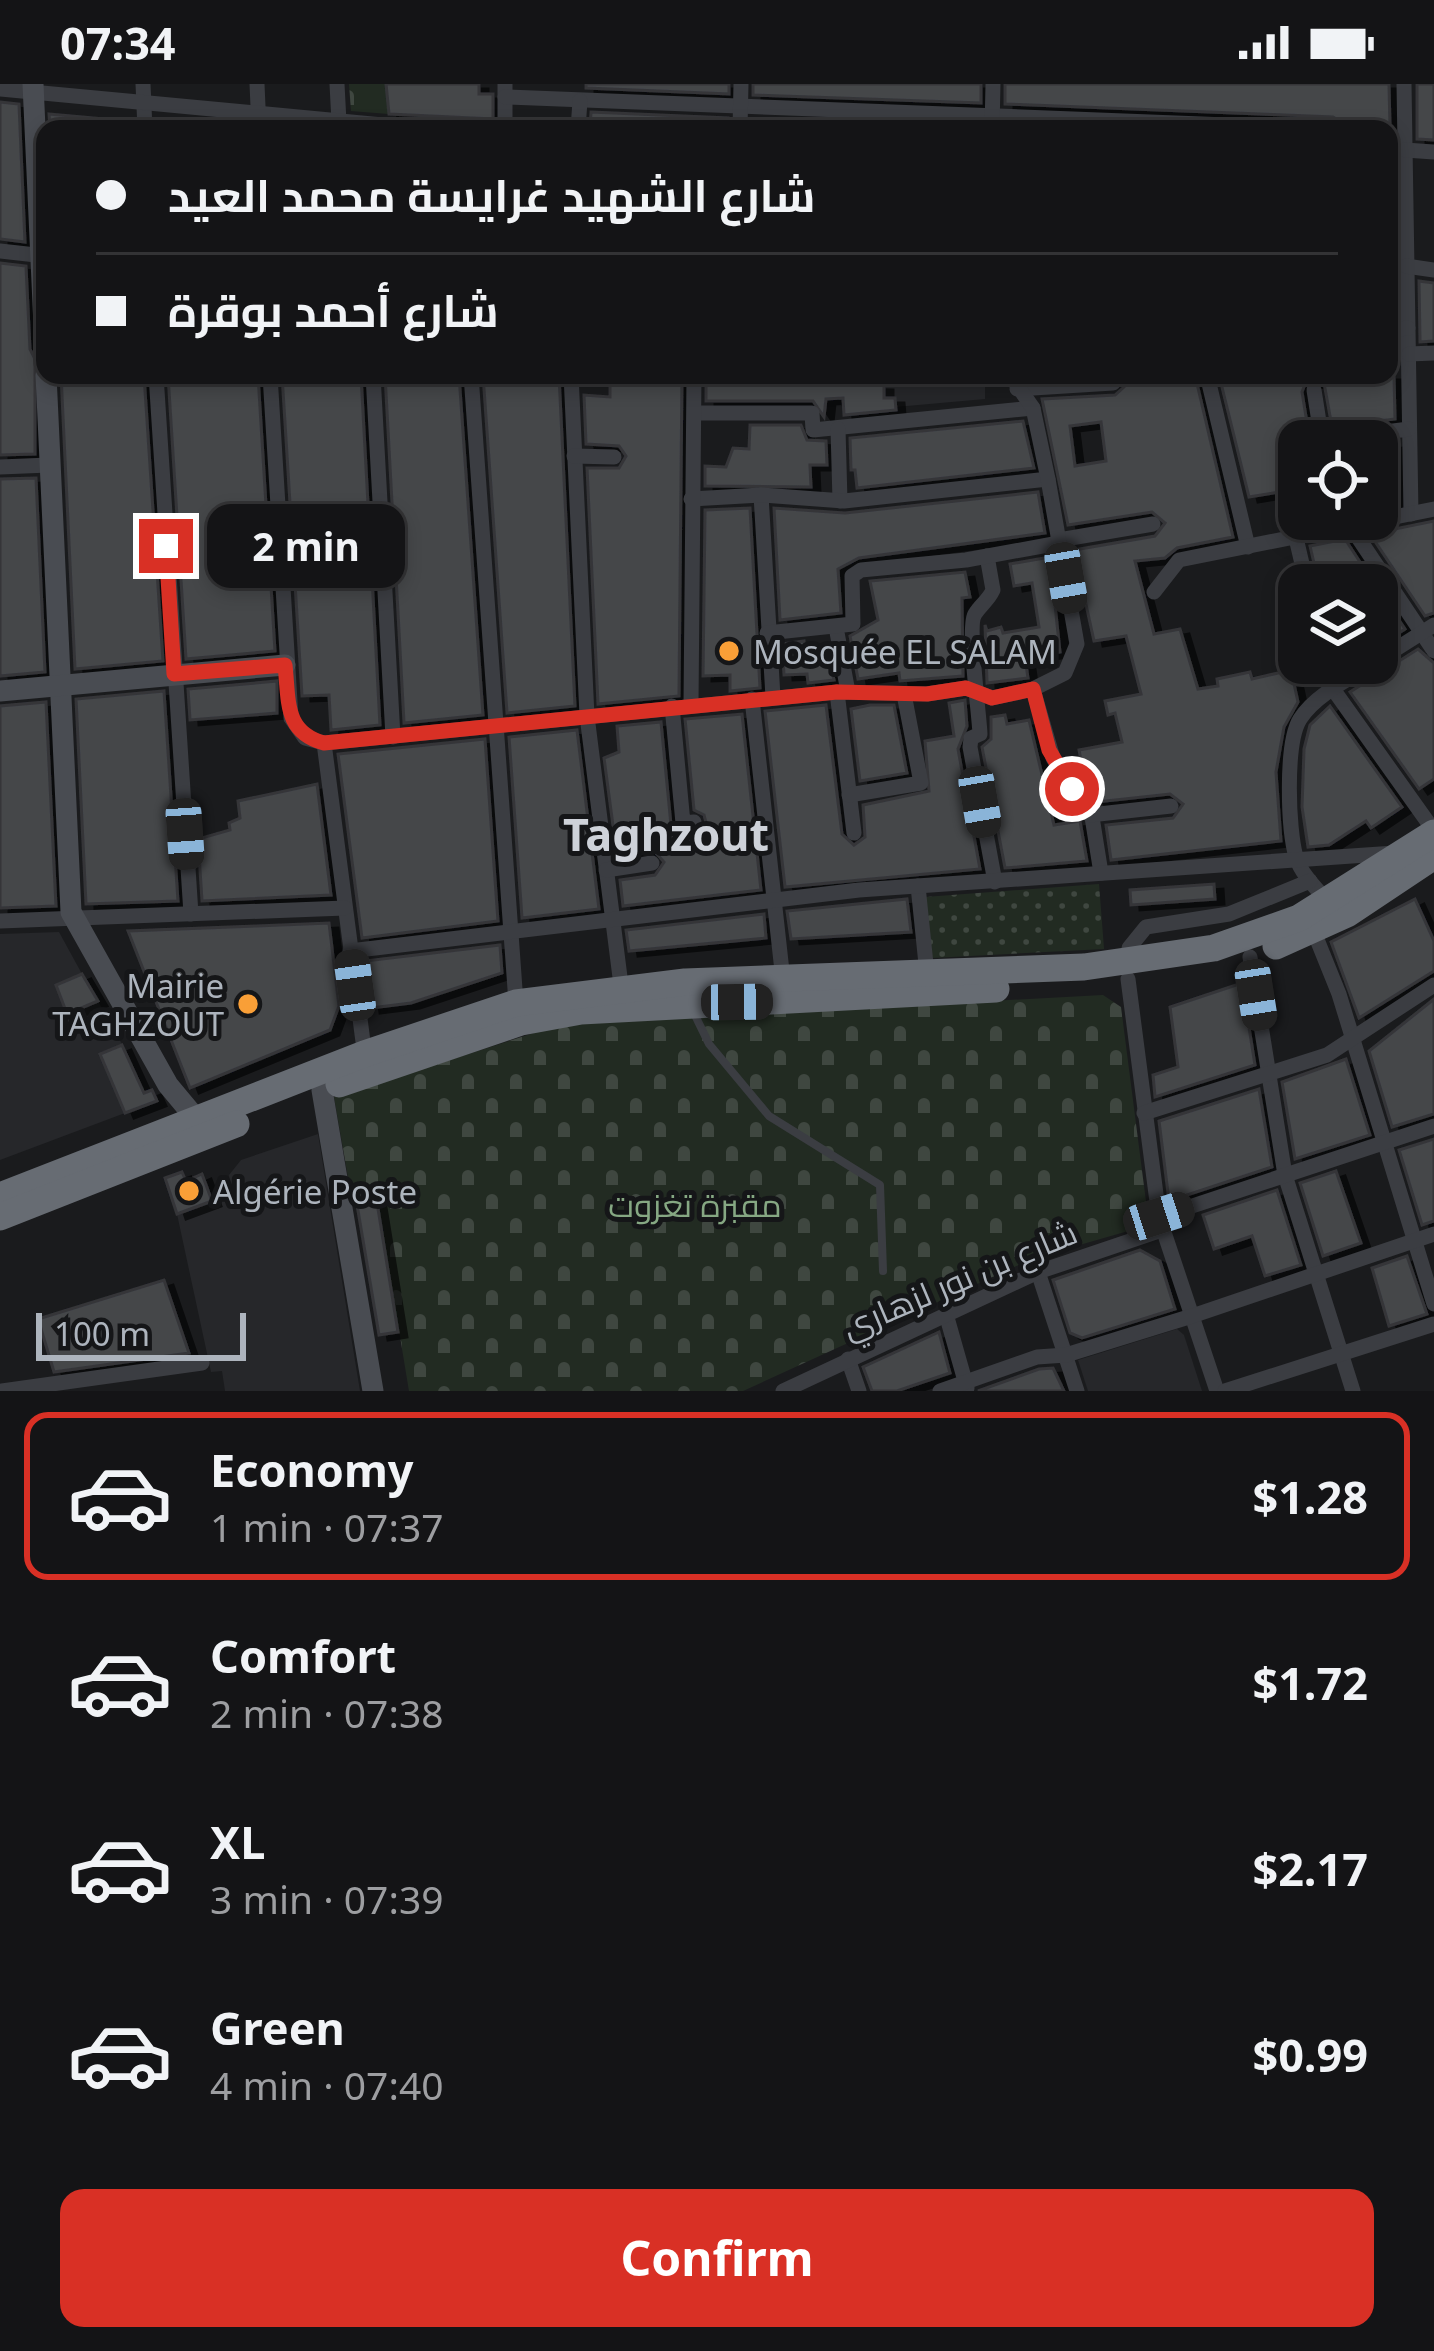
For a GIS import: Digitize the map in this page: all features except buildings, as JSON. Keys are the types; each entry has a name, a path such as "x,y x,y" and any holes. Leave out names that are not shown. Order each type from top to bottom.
{"highway":[{"path":"0,1217 194,1132 516,1003 1130,970 1250,957 1313,932 1418,859 1434,832"},
{"path":"0,1196 322,1090 366,1063 622,996 689,1002 927,974 1130,970 1252,938 1319,892 1418,859"}],"street":[{"path":"257,84 259,120"},
{"path":"337,84 339,120"},
{"path":"740,120 741,84"},
{"path":"992,120 993,84"},
{"path":"1404,84 1400,257 1408,328 1411,514"},
{"path":"33,88 36,138"},
{"path":"0,89 143,92 255,120"},
{"path":"505,91 580,101 741,105 962,120"},
{"path":"579,120 580,101"},
{"path":"1400,138 1434,152"},
{"path":"0,251 36,254"},
{"path":"1400,257 1434,270"},
{"path":"1398,329 1408,328"},
{"path":"1409,354 1434,352"},
{"path":"46,384 58,686 74,920 194,1132"},
{"path":"157,384 191,914"},
{"path":"270,384 290,718 305,738 324,743 843,692 904,694 966,688 992,698 1033,689 1065,673 1074,661 1077,644 1048,479 1033,408 1014,384"},
{"path":"373,384 393,737"},
{"path":"472,384 507,930 516,1003"},
{"path":"571,384 587,716 622,996"},
{"path":"691,704 694,384"},
{"path":"1209,384 1248,547"},
{"path":"1314,390 1319,420"},
{"path":"695,412 812,413 813,430 1033,408"},
{"path":"838,429 841,501"},
{"path":"1398,431 1409,429"},
{"path":"574,456 614,458"},
{"path":"0,467 49,464"},
{"path":"692,500 761,495 841,501 1048,479"},
{"path":"761,495 772,697"},
{"path":"1398,516 1434,509"},
{"path":"767,633 854,624 852,576 861,570 987,556 1153,524"},
{"path":"1154,592 1179,560 1285,540"},
{"path":"1353,540 1428,629 1434,651"},
{"path":"987,556 993,590 974,614 969,635 980,694 980,734 970,738 970,747 995,882"},
{"path":"836,627 854,833"},
{"path":"1398,648 1428,629"},
{"path":"0,692 285,665"},
{"path":"1331,684 1434,832"},
{"path":"1319,892 1296,859 1290,793 1299,720 1341,684"},
{"path":"1033,689 1053,758 1090,815 1101,873"},
{"path":"849,795 921,783 904,694"},
{"path":"752,699 784,990"},
{"path":"672,706 683,823 694,822 696,832"},
{"path":"324,743 366,1063"},
{"path":"1090,815 1172,806"},
{"path":"350,951 771,899 918,886 1296,859 1418,859"},
{"path":"606,870 652,863"},
{"path":"918,886 927,974"},
{"path":"0,921 345,908"},
{"path":"1313,932 1354,1042 1434,1304"},
{"path":"1250,957 1285,1175 1353,1391"},
{"path":"1130,970 1160,1224 1221,1391 1434,1324"},
{"path":"1144,1113 1354,1042 1434,986"},
{"path":"322,1090 373,1391"},
{"name":"شارع بن نور لزهاري","path":"783,1391 1038,1272 1285,1175 1434,1126"},
{"path":"940,1391 967,1387 1037,1357 1066,1355 1192,1316 1434,1234"},
{"path":"1038,1272 1077,1391"},
{"path":"946,1314 967,1387"},
{"path":"848,1359 859,1391"},
{"path":"2,1391 202,1363"}],"lane":[{"path":"689,1002 709,1044 769,1117 880,1185 883,1271"}],"shaded area":[{"path":"847,384 985,384 985,399 896,407 895,398 884,398 883,385"},
{"path":"59,932 82,974 56,985 67,1013 98,1001 122,1044 100,1054 125,1113 0,1160 0,934"},
{"path":"318,1134 360,1391 225,1391 222,1371 211,1372 177,1214 231,1193 229,1175 241,1160"},
{"path":"1177,1329 1184,1335 1202,1391 1088,1391 1078,1360"}],"green space":[{"path":"349,84 386,84 389,114 351,111"},
{"path":"1099,884 1104,949 932,958 925,897"},
{"name":"مقبرة تغزوت","path":"1103,995 1121,1007 1149,1225 1034,1258 743,1391 409,1391 376,1191 351,1194 334,1097 562,1024"}],"place":[{"name":"Mosquée EL SALAM","path":"729,651"},
{"name":"Mairie TAGHZOUT","path":"248,1004"},
{"name":"Algérie Poste","path":"189,1191"}],"district":[{"name":"Taghzout","path":"666,833"}],"route":[{"path":"166,546 174,674 285,665 290,718 305,738 324,743 837,692 927,694 966,688 992,698 1033,689 1049,750 1072,789"}]}
